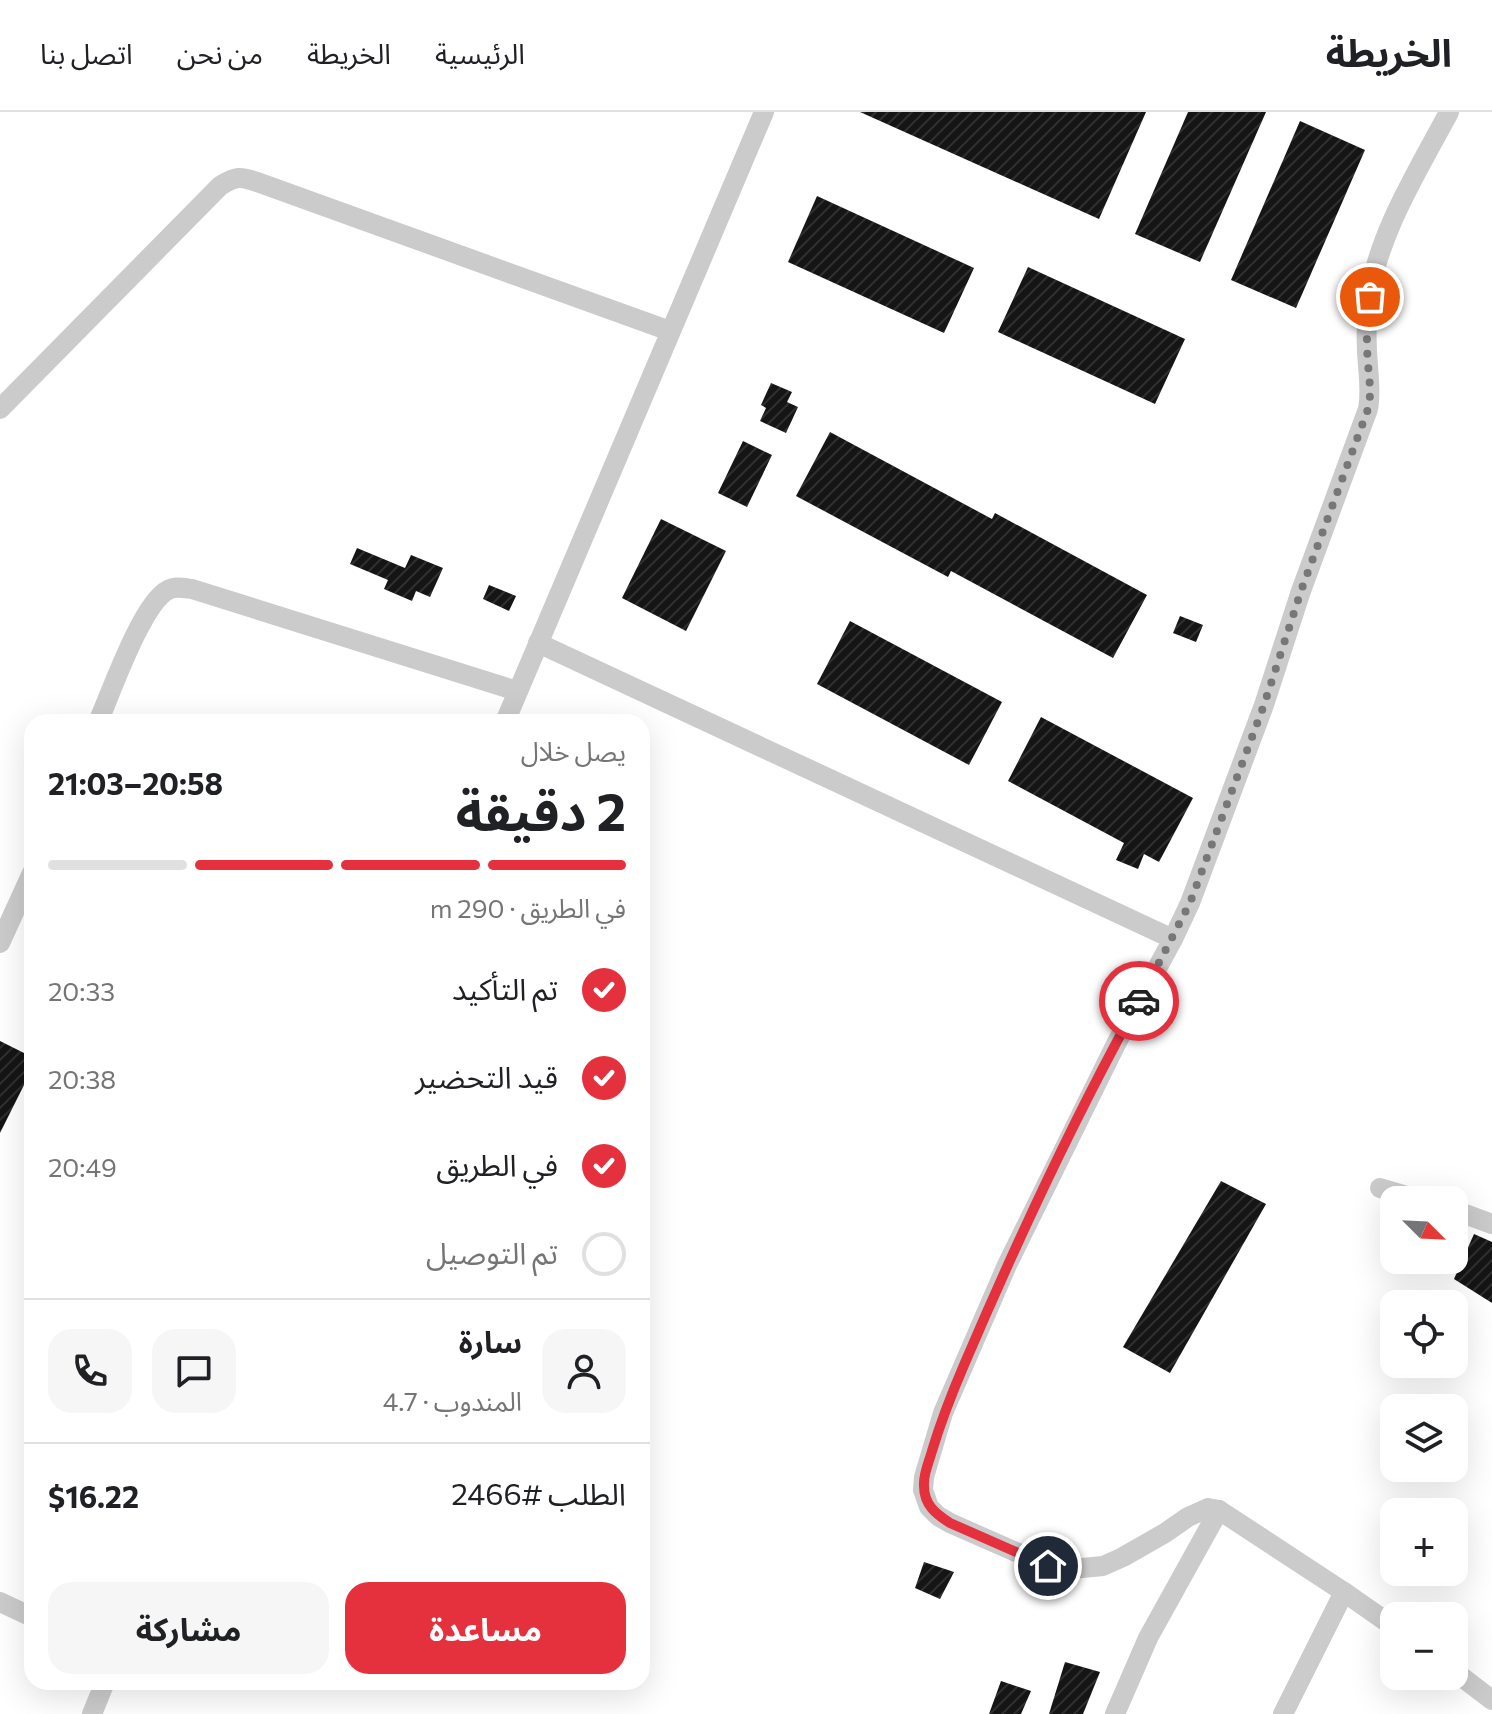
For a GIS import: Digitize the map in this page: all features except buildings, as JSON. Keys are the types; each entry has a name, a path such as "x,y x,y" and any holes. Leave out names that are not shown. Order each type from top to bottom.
{"street":[{"path":"508,714 764,112"},
{"path":"1380,1617 1219,1510 1208,1508 1188,1517 1103,1566 1072,1569 1048,1566 950,1523 929,1507 923,1490 943,1413 1007,1265 1117,1042 1190,903 1368,409 1371,387 1367,324 1374,272 1403,199 1449,112"},
{"path":"0,409 220,186 234,178 244,177 670,331"},
{"path":"102,714 138,631 155,601 177,587 192,589 517,691"},
{"path":"538,643 1173,939"},
{"path":"0,943 24,890"},
{"path":"1468,1215 1492,1224"},
{"path":"1115,1714 1148,1638 1219,1510"},
{"path":"1283,1714 1344,1592"},
{"path":"0,1602 24,1613"},
{"path":"1468,1682 1492,1700"},
{"path":"92,1714 102,1690"}],"way so far":[{"path":"1139,1001 1190,903 1264,705 1301,591 1368,409 1371,396 1367,324 1370,297"}],"route":[{"path":"1048,1566 938,1516 929,1507 923,1490 924,1477 943,1413 1007,1265 1139,1001"}]}
